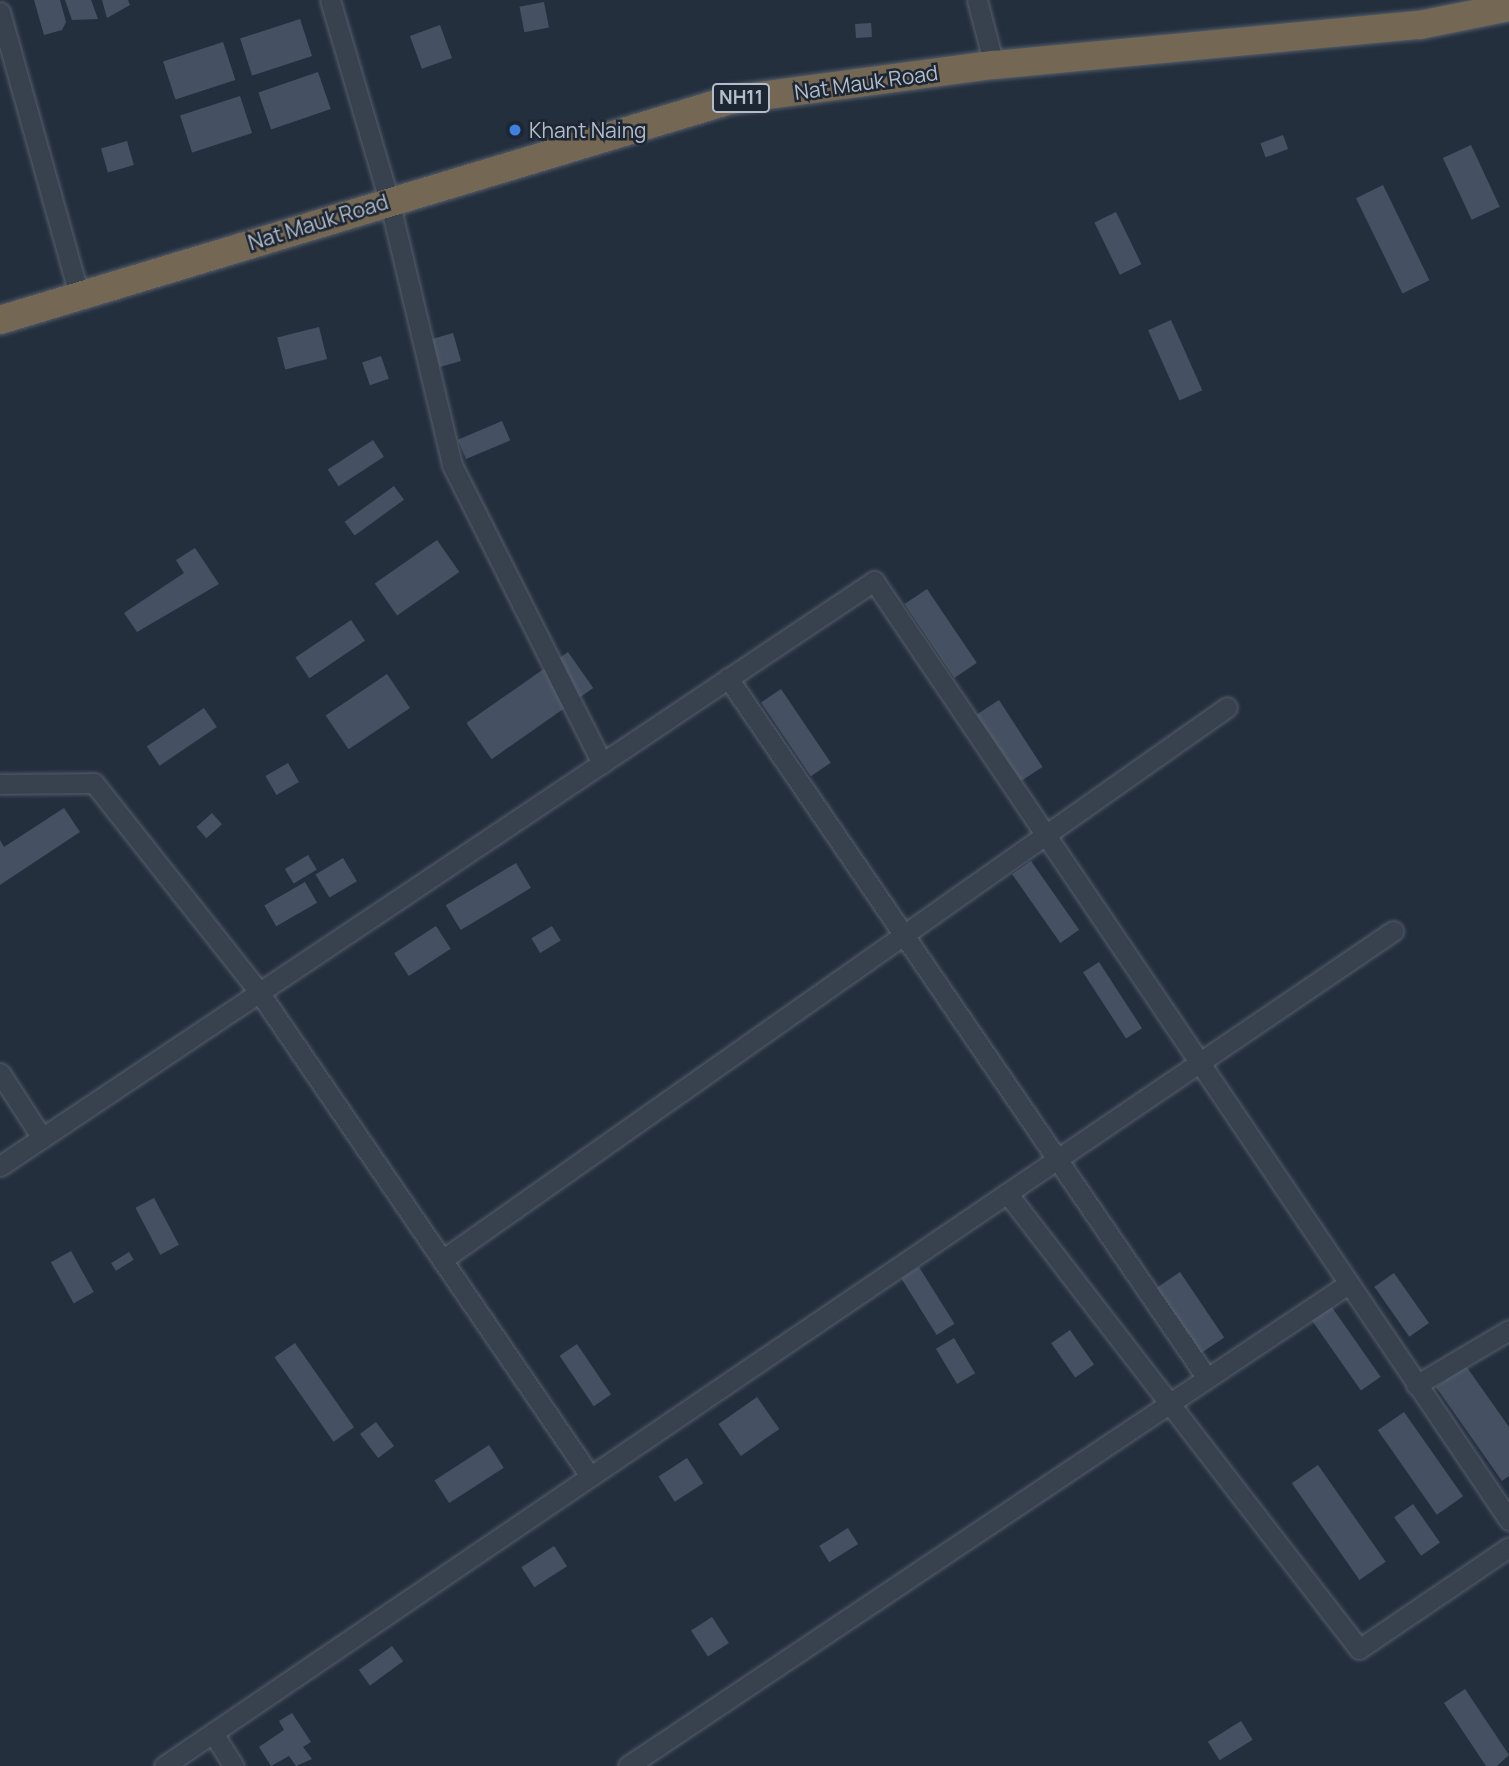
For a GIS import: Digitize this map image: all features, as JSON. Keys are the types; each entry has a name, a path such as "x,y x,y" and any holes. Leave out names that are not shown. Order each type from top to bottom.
{"highway":[{"name":"Nat Mauk Road","path":"0,320 389,200 730,100 994,65 1420,25 1509,7"}],"street":[{"path":"330,0 389,200 452,466 602,762"},
{"path":"977,0 994,65"},
{"path":"0,12 79,295"},
{"path":"0,1166 874,581 1197,1064 1509,1520"},
{"path":"729,678 1207,1378"},
{"path":"442,1260 1042,833 1227,707"},
{"path":"0,784 94,783 259,992 590,1476"},
{"path":"164,1766 1392,931"},
{"path":"0,1073 42,1138"},
{"path":"1007,1193 1359,1649 1509,1547"},
{"path":"628,1766 1348,1284"},
{"path":"1416,1384 1509,1330"},
{"path":"213,1733 234,1766"}],"building":[{"path":"34,0 60,0 66,22 62,30 44,35"},
{"path":"65,0 91,0 98,19 72,20"},
{"path":"102,0 128,0 130,5 107,18"},
{"path":"544,2 549,28 524,32 519,7"},
{"path":"300,19 312,56 252,76 240,38"},
{"path":"871,23 872,37 856,38 855,24"},
{"path":"440,25 452,58 422,69 410,36"},
{"path":"223,42 235,80 175,100 163,61"},
{"path":"318,72 331,109 271,129 258,93"},
{"path":"240,96 252,133 192,153 180,115"},
{"path":"1283,135 1288,149 1266,157 1260,143"},
{"path":"127,141 134,165 108,172 101,148"},
{"path":"1471,145 1500,207 1472,220 1443,158"},
{"path":"1383,185 1429,280 1403,293 1356,198"},
{"path":"1116,212 1141,264 1120,275 1094,223"},
{"path":"1171,320 1202,390 1179,401 1148,330"},
{"path":"319,327 327,359 285,369 277,337"},
{"path":"453,333 461,361 440,367 432,339"},
{"path":"381,356 389,379 370,385 362,363"},
{"path":"502,421 510,440 466,459 458,440"},
{"path":"373,440 384,457 339,486 328,469"},
{"path":"394,486 404,500 355,536 345,522"},
{"path":"437,540 459,572 397,616 375,584"},
{"path":"195,548 219,584 137,632 124,613 184,573 176,560"},
{"path":"927,589 977,663 954,678 905,604"},
{"path":"351,620 365,641 309,678 295,657"},
{"path":"568,652 593,688 492,759 466,723"},
{"path":"387,674 410,708 349,749 326,715"},
{"path":"781,689 831,763 811,776 761,702"},
{"path":"999,700 1043,767 1020,782 976,715"},
{"path":"204,708 217,727 160,766 147,747"},
{"path":"288,763 299,782 276,795 265,776"},
{"path":"64,808 80,832 0,885 0,840 4,847"},
{"path":"212,813 222,824 206,838 196,827"},
{"path":"308,855 317,870 294,883 285,869"},
{"path":"343,858 357,881 329,898 316,874"},
{"path":"1031,861 1079,930 1060,943 1012,874"},
{"path":"516,863 531,888 461,930 446,905"},
{"path":"305,882 317,903 276,926 264,905"},
{"path":"436,926 451,949 409,976 394,953"},
{"path":"552,926 561,941 540,953 531,938"},
{"path":"1099,962 1142,1028 1126,1039 1083,972"},
{"path":"154,1198 179,1245 160,1255 135,1208"},
{"path":"71,1251 94,1292 74,1303 51,1262"},
{"path":"129,1252 134,1260 116,1271 111,1263"},
{"path":"919,1267 955,1324 937,1335 901,1278"},
{"path":"1180,1272 1224,1337 1199,1354 1155,1289"},
{"path":"1394,1273 1429,1323 1409,1337 1374,1287"},
{"path":"1329,1303 1381,1377 1361,1390 1309,1317"},
{"path":"1070,1330 1094,1364 1075,1378 1051,1343"},
{"path":"954,1338 975,1373 957,1384 936,1349"},
{"path":"295,1343 354,1427 334,1442 275,1357"},
{"path":"577,1344 611,1395 594,1406 560,1356"},
{"path":"1466,1366 1509,1427 1509,1476 1502,1481 1436,1387"},
{"path":"757,1397 779,1429 741,1456 718,1424"},
{"path":"1404,1412 1463,1496 1437,1515 1378,1430"},
{"path":"376,1422 394,1446 378,1458 360,1434"},
{"path":"489,1445 504,1468 449,1503 434,1480"},
{"path":"687,1458 703,1483 675,1502 658,1477"},
{"path":"1318,1465 1386,1562 1359,1580 1292,1483"},
{"path":"1413,1504 1440,1543 1421,1556 1394,1517"},
{"path":"848,1528 858,1544 829,1562 819,1546"},
{"path":"554,1546 567,1566 534,1587 521,1567"},
{"path":"712,1617 729,1643 708,1657 691,1631"},
{"path":"392,1646 403,1661 370,1685 359,1670"},
{"path":"1465,1689 1509,1755 1497,1766 1486,1766 1444,1703"},
{"path":"292,1713 311,1742 303,1747 312,1759 296,1766 289,1756 271,1766 259,1747 284,1730 279,1721"},
{"path":"1241,1721 1253,1740 1220,1760 1208,1742"}],"place":[{"name":"Khant Naing","path":"515,130"}]}
